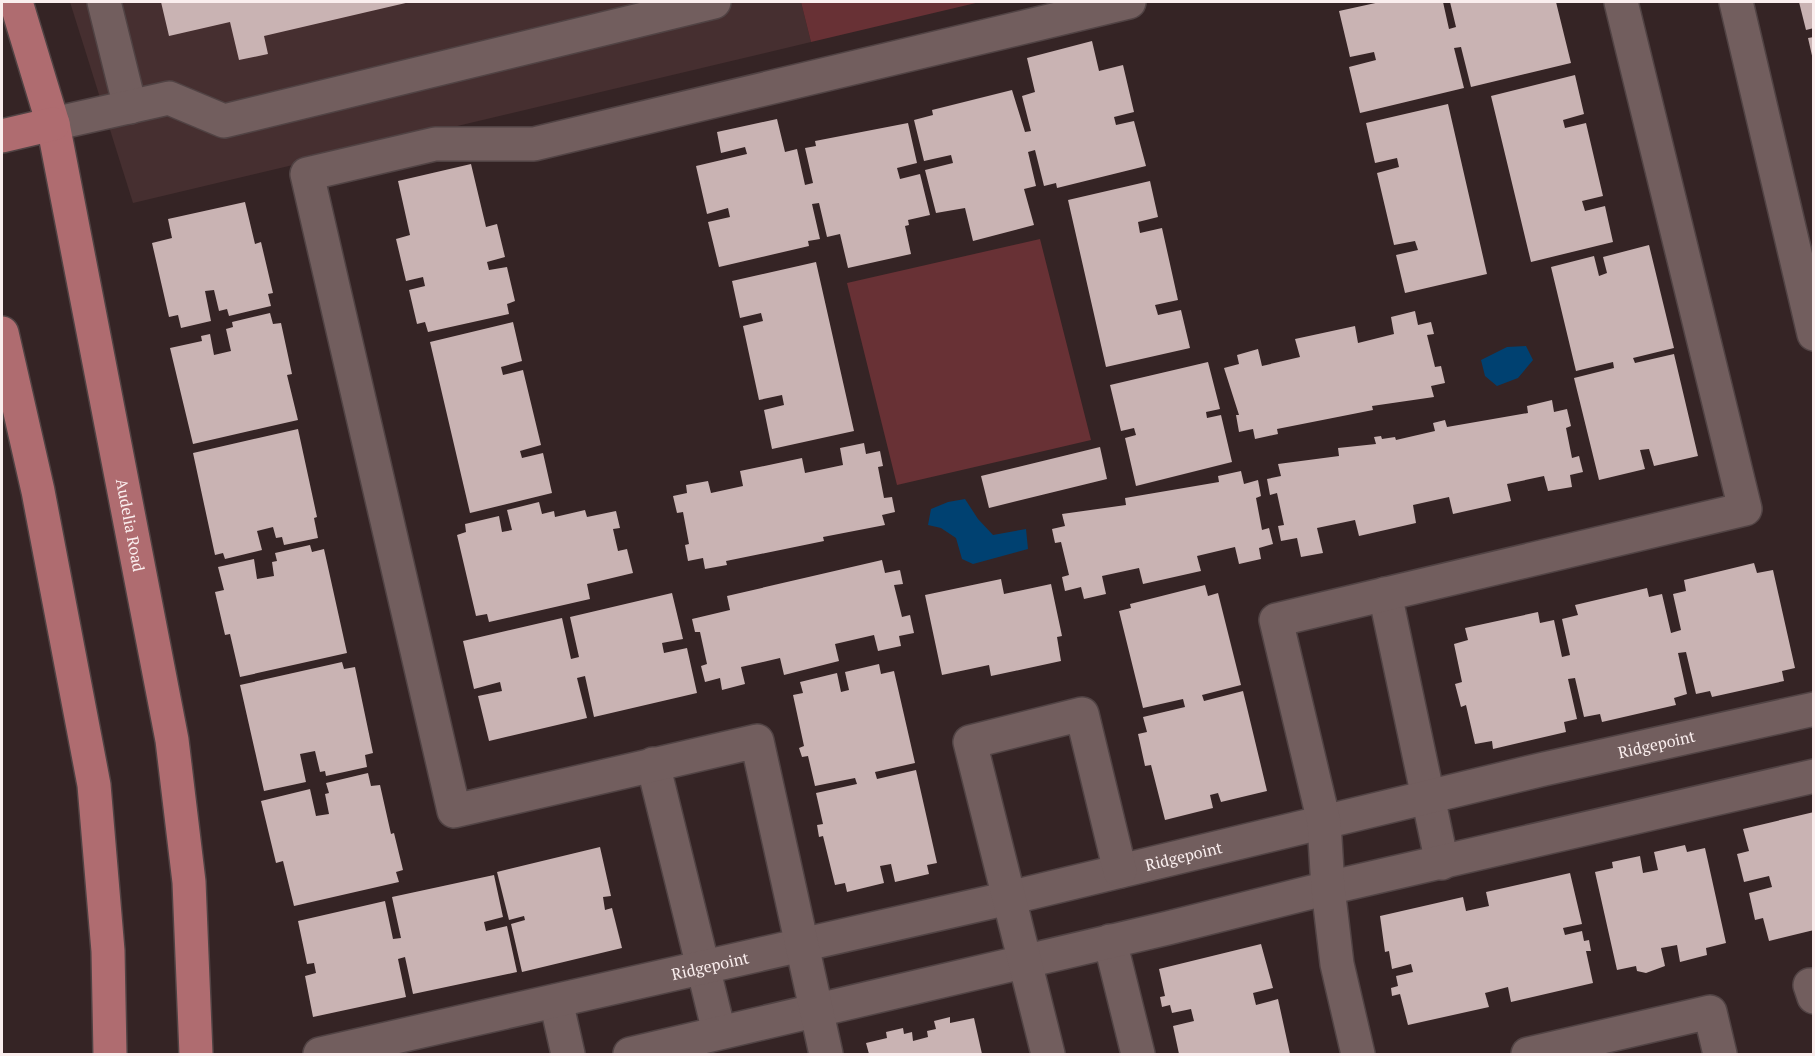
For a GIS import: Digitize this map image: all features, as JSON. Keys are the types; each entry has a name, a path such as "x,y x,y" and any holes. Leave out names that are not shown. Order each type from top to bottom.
{"main road":[{"name":"Audelia Road","path":"16,2 53,124 172,740 189,882 196,1054"},
{"path":"2,136 53,124"},
{"path":"2,333 38,491 94,785 108,951 110,1054"}],"street":[{"path":"104,2 130,107"},
{"path":"53,124 169,98 224,121 714,2"},
{"path":"826,1054 757,741 454,811 307,174 435,144 534,144 1129,2"},
{"path":"1358,1054 1337,964 1328,888 1324,822 1276,620 1745,509 1621,2"},
{"path":"1736,2 1814,334"},
{"path":"1385,594 1442,863"},
{"name":"Ridgepoint","path":"320,1054 1009,898 1427,797 1814,709"},
{"path":"1048,1054 970,742 1082,714 1120,871"},
{"path":"653,764 719,1032"},
{"path":"630,1054 1025,962 1328,888 1814,776"},
{"path":"1110,941 1138,1054"},
{"path":"1814,985 1810,986 1814,998"},
{"path":"556,1001 568,1054"},
{"path":"1528,1054 1710,1012 1720,1054"}],"shaded area":[{"path":"70,2 801,2 811,42 133,203"},
{"path":"801,2 980,2 811,42"},
{"path":"1040,239 1091,440 897,485 847,283"}],"water":[{"path":"1526,346 1533,360 1518,378 1497,386 1485,376 1481,360 1507,347"},
{"path":"965,499 978,519 993,535 1026,529 1028,549 973,564 962,559 956,538 941,528 928,525 931,509 948,502"}],"building":[{"path":"161,2 410,2 264,36 268,54 239,60 230,22 169,36"},
{"path":"1380,2 1443,2 1449,29 1456,27 1450,2 1556,2 1571,63 1471,87 1461,47 1454,48 1464,88 1360,113 1349,67 1376,60 1374,52 1350,57 1339,11"},
{"path":"1799,2 1814,2 1814,28 1806,30"},
{"path":"1814,37 1814,60 1813,60 1808,38"},
{"path":"1092,41 1099,71 1123,65 1134,112 1114,117 1116,125 1134,121 1146,166 1057,188 1056,183 1044,186 1035,150 1028,152 1036,186 1024,189 1034,225 973,241 965,208 936,213 925,170 953,163 951,155 924,161 914,120 933,115 932,110 1012,90 1025,132 1031,131 1022,96 1035,92 1027,58"},
{"path":"1575,75 1584,114 1563,120 1565,128 1586,123 1603,196 1582,201 1585,211 1605,206 1613,242 1531,262 1491,96"},
{"path":"1448,104 1487,274 1405,293 1396,255 1418,250 1415,241 1394,245 1377,173 1399,167 1397,158 1375,163 1366,123"},
{"path":"777,119 785,152 797,149 805,185 813,183 805,148 816,146 815,141 908,123 917,163 897,168 900,179 920,174 930,215 908,220 909,225 905,226 911,254 848,268 840,234 827,237 819,203 812,204 820,239 808,241 809,246 719,267 708,222 730,217 728,208 707,214 696,166 747,154 745,147 721,153 717,132"},
{"path":"471,164 486,227 497,224 505,257 487,262 489,270 507,267 515,301 507,304 509,314 428,332 425,322 417,324 409,290 425,286 423,277 406,281 396,239 410,235 398,181"},
{"path":"1150,181 1158,217 1138,222 1140,233 1162,228 1178,300 1155,305 1158,315 1181,310 1190,348 1106,367 1068,200"},
{"path":"245,202 255,244 261,242 273,293 268,294 271,306 229,316 227,309 219,311 214,290 205,291 211,321 181,328 178,315 169,317 152,243 172,238 168,219"},
{"path":"1649,245 1674,348 1633,358 1635,363 1674,354 1698,456 1654,466 1649,449 1640,450 1645,469 1599,480 1574,378 1614,368 1613,362 1576,371 1551,267 1594,256 1599,276 1607,273 1603,257"},
{"path":"816,262 854,431 772,449 764,410 784,405 782,395 759,400 743,326 763,321 761,313 740,318 732,281"},
{"path":"1415,311 1418,325 1431,322 1434,334 1427,335 1435,367 1441,366 1445,383 1431,386 1434,397 1372,406 1373,410 1277,429 1278,434 1255,439 1253,429 1239,432 1236,415 1239,415 1224,368 1239,364 1237,355 1258,349 1262,366 1300,357 1295,339 1355,326 1358,343 1394,334 1391,317"},
{"path":"270,313 273,324 281,323 292,374 287,375 298,420 193,444 170,348 202,341 201,336 210,334 214,355 231,351 226,329 233,327 232,322"},
{"path":"513,322 522,361 501,367 503,375 523,370 541,445 520,451 522,458 543,453 552,493 470,513 430,342"},
{"path":"1208,362 1220,409 1206,412 1207,418 1221,415 1232,462 1136,486 1125,438 1136,435 1134,428 1121,431 1110,385"},
{"path":"1552,400 1554,412 1567,409 1571,426 1566,428 1572,458 1579,456 1583,472 1570,475 1572,487 1548,491 1544,476 1507,484 1511,501 1453,514 1449,497 1413,505 1416,523 1359,536 1355,520 1317,528 1323,553 1301,557 1297,538 1281,541 1278,526 1284,525 1277,493 1270,495 1267,479 1281,476 1278,464 1339,456 1338,448 1376,444 1374,437 1381,436 1382,439 1395,437 1396,440 1435,431 1433,423 1445,420 1447,427 1528,413 1527,406"},
{"path":"298,429 317,517 314,518 318,538 284,545 282,537 276,538 273,527 257,531 262,550 225,559 223,553 215,555 193,453"},
{"path":"864,443 866,454 880,451 883,466 878,467 884,498 892,497 895,512 882,515 885,525 823,537 824,541 726,561 727,565 705,569 703,558 688,561 685,545 689,544 683,512 677,513 673,496 687,493 686,485 708,481 711,493 743,486 740,471 802,458 805,473 843,465 840,448"},
{"path":"1100,447 1107,479 989,508 981,476"},
{"path":"1241,471 1244,484 1258,480 1261,496 1256,498 1262,530 1269,528 1273,544 1259,548 1261,559 1239,564 1235,547 1197,556 1201,571 1143,584 1139,568 1102,576 1106,594 1084,599 1081,587 1065,591 1062,577 1069,575 1061,542 1055,543 1052,529 1065,526 1062,514 1126,505 1125,498 1219,482 1218,476"},
{"path":"539,502 542,514 554,511 555,517 585,510 587,517 616,511 620,528 613,529 618,551 627,549 633,573 587,584 590,599 489,622 487,614 476,616 457,535 466,532 465,524 499,516 502,532 512,530 507,510"},
{"path":"310,545 312,552 324,549 347,653 240,677 230,634 225,635 215,592 224,590 218,567 254,559 257,579 274,576 272,562 277,561 275,553"},
{"path":"882,560 885,573 900,570 903,584 894,585 902,617 910,615 914,633 899,636 901,646 878,651 874,635 835,644 839,661 784,675 780,658 741,667 745,684 722,690 720,678 705,682 701,666 707,664 700,632 695,632 692,619 730,610 727,596"},
{"path":"1754,563 1757,573 1773,570 1795,668 1782,671 1784,681 1712,697 1710,691 1696,694 1686,652 1678,653 1687,694 1674,698 1676,705 1602,722 1600,714 1584,717 1575,678 1568,679 1577,719 1564,722 1566,732 1493,749 1492,741 1475,744 1466,705 1461,707 1455,684 1462,682 1454,644 1468,640 1465,628 1538,612 1540,623 1554,620 1562,657 1570,655 1562,619 1578,615 1575,605 1647,588 1649,597 1662,594 1671,633 1681,630 1673,594 1686,591 1684,580"},
{"path":"1001,579 1004,594 1051,584 1062,636 1057,637 1061,661 991,676 989,665 942,675 925,595"},
{"path":"1205,585 1208,596 1218,593 1241,685 1202,695 1204,701 1243,691 1267,791 1221,802 1218,793 1210,795 1213,808 1165,820 1151,765 1145,766 1138,734 1147,732 1143,717 1185,707 1183,699 1143,708 1119,611 1131,608 1130,604"},
{"path":"672,593 683,639 662,643 664,653 687,648 697,693 594,717 585,676 577,678 587,718 489,741 478,696 502,691 500,682 474,689 463,641 562,618 571,659 579,657 570,617"},
{"path":"342,662 344,669 355,667 373,753 365,755 367,767 326,776 325,771 320,772 315,751 300,754 306,782 264,791 240,685"},
{"path":"879,664 881,674 894,671 915,763 875,772 877,779 916,770 937,863 927,865 929,874 895,882 891,864 880,866 884,883 847,892 845,883 835,885 823,836 819,837 817,825 823,824 816,793 857,784 855,778 815,786 808,756 802,757 799,748 804,746 793,695 803,693 800,682 837,673 841,692 849,690 845,672"},
{"path":"368,773 371,786 380,785 391,834 394,833 403,870 396,872 399,882 294,906 283,861 276,863 261,801 310,789 316,816 329,814 325,794 329,793 326,783"},
{"path":"1814,812 1814,930 1769,941 1763,918 1755,920 1749,893 1772,887 1769,876 1744,882 1737,854 1749,851 1743,829"},
{"path":"1685,845 1687,852 1705,848 1726,943 1706,948 1707,955 1680,962 1677,945 1661,948 1665,966 1646,973 1637,971 1636,966 1617,970 1595,872 1613,868 1612,862 1640,856 1643,873 1658,870 1654,852"},
{"path":"600,847 611,896 603,897 605,910 612,908 622,948 522,972 511,924 525,920 524,916 509,920 497,872"},
{"path":"1570,873 1582,924 1563,928 1565,935 1582,931 1584,941 1589,940 1591,951 1586,951 1593,983 1511,1002 1508,987 1485,993 1489,1007 1408,1025 1400,994 1392,996 1391,988 1398,986 1396,976 1413,972 1411,964 1392,969 1389,951 1385,952 1380,916 1463,897 1466,911 1489,906 1486,892"},
{"path":"494,875 503,917 484,922 486,931 507,926 517,972 413,994 405,957 398,959 406,997 313,1017 305,976 316,973 314,963 307,964 298,921 385,901 393,939 401,938 392,897"},
{"path":"1261,944 1273,988 1253,993 1256,1005 1278,999 1290,1054 1179,1054 1173,1026 1194,1021 1191,1009 1172,1013 1170,1005 1162,1007 1160,997 1165,996 1159,969"},
{"path":"950,1017 950,1023 974,1018 982,1054 869,1054 866,1043 887,1038 886,1032 903,1028 904,1034 912,1032 913,1041 928,1037 927,1031 936,1029 934,1021"}]}
